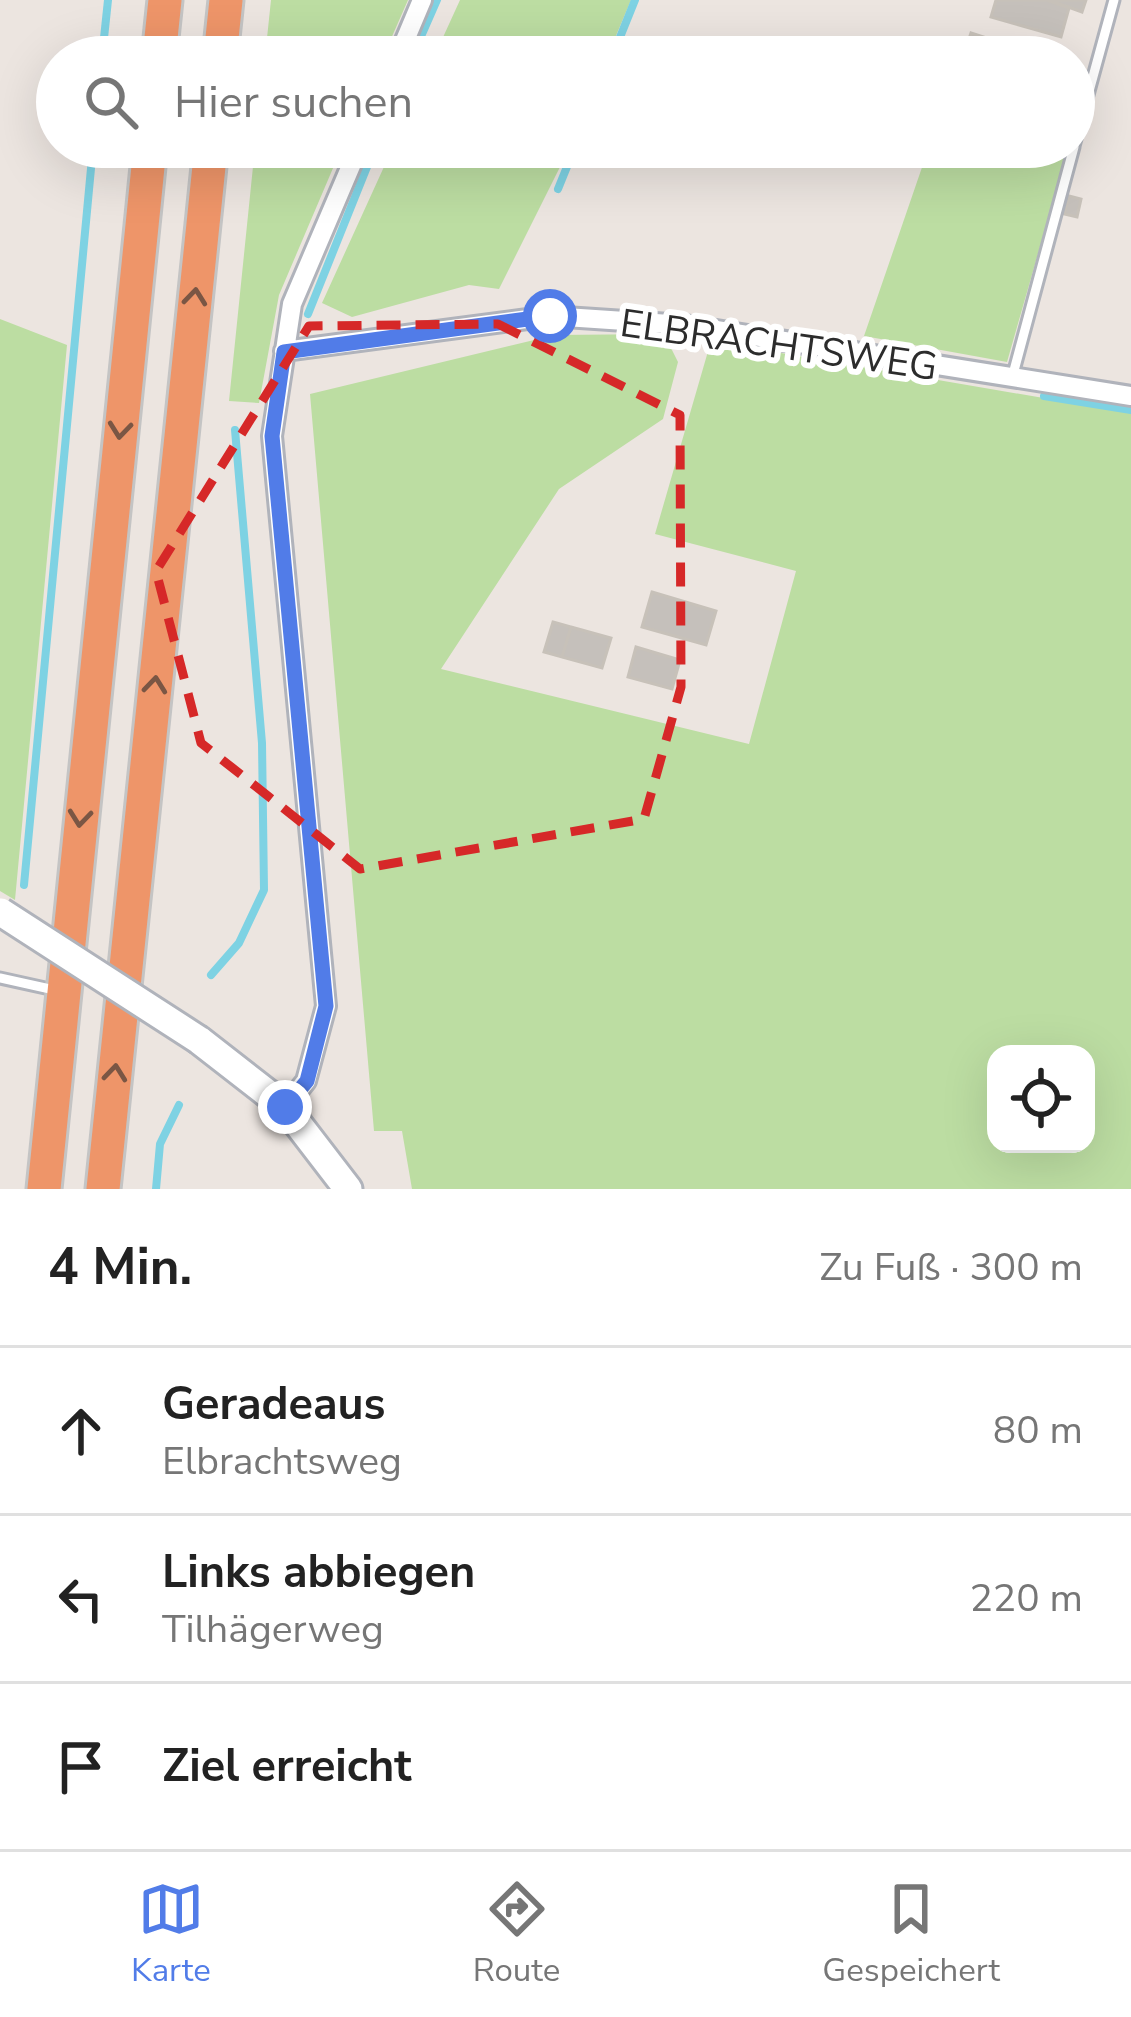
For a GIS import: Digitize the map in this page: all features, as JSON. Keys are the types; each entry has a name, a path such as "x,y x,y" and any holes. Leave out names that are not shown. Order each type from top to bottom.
{"highway":[{"path":"161,36 165,0"},
{"path":"222,36 226,0"},
{"path":"44,1189 148,168"},
{"path":"104,1189 209,168"}],"street":[{"path":"407,36 422,0"},
{"path":"285,1107 307,1081 326,1006 272,436 292,304 350,168"},
{"name":"ELBRACHTSWEG","path":"284,352 550,316 685,325 1131,396"},
{"path":"0,912 199,1040 285,1107 348,1189"}],"lane":[{"path":"1095,70 1114,0"},
{"path":"1012,378 1068,168"},
{"path":"0,977 63,992"}],"highlighted area":[{"path":"498,324 680,415 681,687 644,819 360,869 201,743 156,571 309,326"}],"green space":[{"path":"271,0 408,0 392,36 267,36"},
{"path":"460,0 631,0 616,36 444,36"},
{"path":"253,168 333,168 279,295 259,403 229,401"},
{"path":"383,168 560,168 499,289 469,285 352,317 322,303"},
{"path":"922,168 1063,168 1007,362 864,336"},
{"path":"0,319 67,345 15,900 0,891"},
{"path":"664,334 678,362 663,419 559,489 441,669 749,744 796,571 655,534 711,341 1131,413 1131,1189 412,1189 402,1131 374,1131 310,394 555,335"}],"building":[{"path":"996,0 1047,0 1069,8 1061,36 991,17"},
{"path":"1049,0 1086,0 1082,12"},
{"path":"1069,196 1081,199 1077,217 1064,214"},
{"path":"652,592 716,611 706,645 642,627"},
{"path":"553,622 571,627 562,657 544,652"},
{"path":"571,627 611,638 602,668 562,657"},
{"path":"636,647 680,660 672,689 628,677"}],"waterway":[{"path":"104,36 108,0"},
{"path":"421,36 437,0"},
{"path":"620,36 635,0"},
{"path":"24,885 91,168"},
{"path":"308,314 367,168"},
{"path":"558,189 566,168"},
{"path":"1044,396 1131,410"},
{"path":"211,975 239,943 264,890 262,743 235,430"},
{"path":"156,1189 160,1144 179,1105"}],"route":[{"path":"285,1107 307,1081 326,1006 272,436 284,352 550,316"}]}
